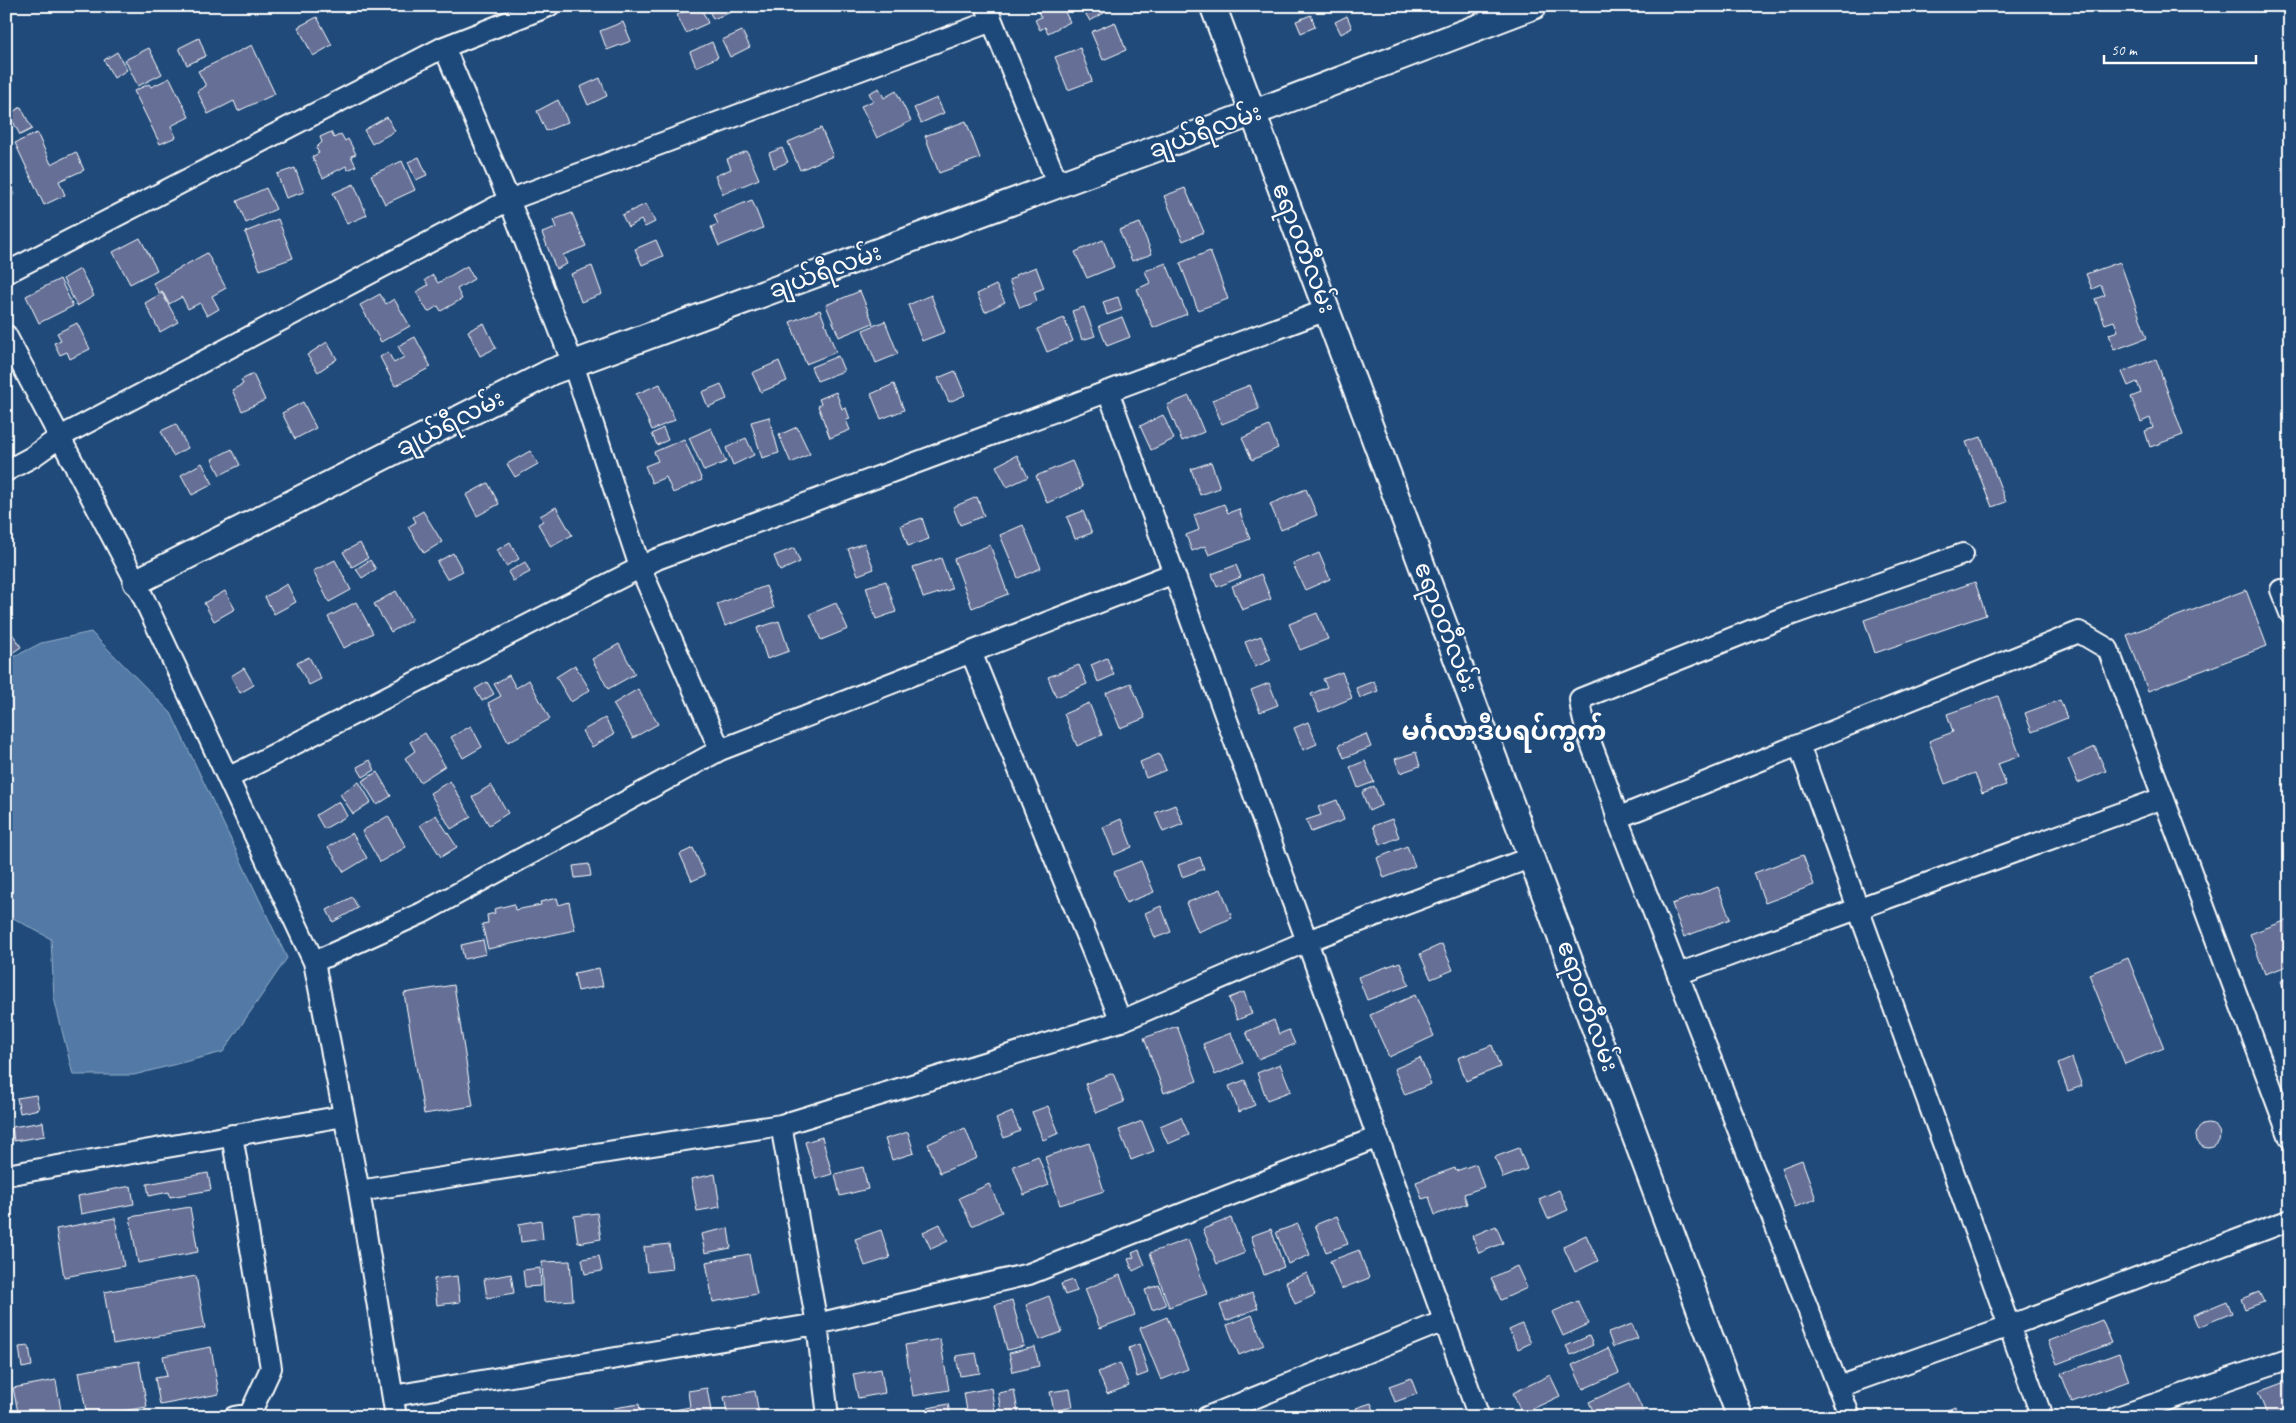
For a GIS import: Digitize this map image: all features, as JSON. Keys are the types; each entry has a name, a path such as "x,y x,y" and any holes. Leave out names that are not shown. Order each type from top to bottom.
{"street":[{"path":"6,273 444,47 549,6"},
{"name":"ဧရာဝတီလမ်း","path":"1213,6 1740,1417"},
{"name":"ချယ်ရီလမ်း","path":"136,582 551,372 1253,113 1534,6"},
{"path":"6,470 32,457 60,437 509,200 989,13 1058,185"},
{"path":"444,47 509,200 573,364 640,567 720,750"},
{"path":"228,778 657,559 1327,310"},
{"path":"6,335 136,582 314,962 359,1191 396,1417"},
{"path":"1108,391 1479,1417"},
{"path":"1850,1417 1617,818 1613,799 1582,719 1580,699 1790,615 1962,554"},
{"path":"314,962 422,913 720,750 1174,573"},
{"path":"2281,590 2290,613"},
{"path":"1617,818 2078,632 2108,649 2290,1138"},
{"path":"971,652 1121,1021"},
{"path":"1799,745 2042,1417"},
{"path":"1678,974 2163,798"},
{"path":"359,1191 781,1125 1121,1021 1307,941 1532,857"},
{"path":"6,1175 344,1116"},
{"path":"781,1125 817,1324 828,1417"},
{"path":"232,1135 271,1368 250,1414 234,1417"},
{"path":"393,1396 817,1324 1029,1274 1378,1136"},
{"path":"1838,1387 2009,1326 2290,1220"},
{"path":"1207,1417 1444,1321"},
{"path":"2117,1417 2290,1358"}],"water":[{"path":"91,632 171,713 287,958 223,1052 134,1075 73,1075 54,998 51,939 6,914 6,661 41,643"}],"building":[{"path":"695,6 700,6 708,23 686,33 677,15"},
{"path":"707,6 732,6 734,11 713,19"},
{"path":"838,6 856,6 841,13"},
{"path":"1049,6 1062,6 1070,22 1048,33 1045,27 1040,30 1035,20 1041,17 1038,12"},
{"path":"1081,6 1116,6 1090,21"},
{"path":"1311,15 1315,27 1301,33 1296,21"},
{"path":"1347,16 1352,28 1341,34 1335,22"},
{"path":"317,17 332,45 313,56 298,27"},
{"path":"623,22 631,41 607,50 600,31"},
{"path":"1115,22 1126,50 1103,60 1091,32"},
{"path":"742,31 750,47 730,57 722,40"},
{"path":"199,38 206,56 187,65 179,48"},
{"path":"712,42 718,57 696,67 690,52"},
{"path":"252,45 275,94 238,111 234,101 208,114 197,91 206,86 198,71"},
{"path":"149,48 162,74 138,86 125,60"},
{"path":"1080,48 1092,81 1068,90 1055,57"},
{"path":"117,52 127,70 114,78 104,60"},
{"path":"170,78 189,117 171,126 176,137 160,144 134,91 149,84 151,87"},
{"path":"600,78 607,96 588,105 580,87"},
{"path":"879,88 884,98 896,91 911,121 877,138 861,106 873,101 869,93"},
{"path":"937,98 944,113 921,123 914,108"},
{"path":"558,100 568,122 546,131 537,111"},
{"path":"21,107 32,129 20,135 9,114"},
{"path":"387,117 395,131 372,144 364,130"},
{"path":"966,121 980,158 939,173 925,136"},
{"path":"821,128 833,156 800,170 788,142"},
{"path":"331,132 334,138 341,134 345,141 348,139 356,154 351,156 356,166 348,170 346,166 323,178 312,157 319,153 316,148 322,142 320,137"},
{"path":"37,133 51,164 76,152 84,170 59,181 65,195 44,205 15,143"},
{"path":"782,148 788,162 774,168 769,153"},
{"path":"747,151 759,179 723,194 715,176 731,169 727,159"},
{"path":"419,157 427,175 416,180 408,162"},
{"path":"402,161 415,190 385,204 371,175"},
{"path":"295,168 304,192 286,198 277,174"},
{"path":"6,178 15,194 6,198"},
{"path":"354,184 367,215 347,224 333,193"},
{"path":"266,188 276,209 246,223 237,201"},
{"path":"1185,188 1204,232 1183,241 1164,196"},
{"path":"752,200 763,228 719,246 711,227 718,224 714,215"},
{"path":"646,204 655,222 645,227 641,220 628,227 622,215"},
{"path":"572,213 586,246 563,255 567,264 556,269 542,233 556,228 553,220"},
{"path":"278,219 293,258 260,270 245,232"},
{"path":"1140,223 1152,254 1132,261 1119,230"},
{"path":"140,238 157,270 130,284 113,252"},
{"path":"656,240 663,256 642,265 635,249"},
{"path":"1103,240 1114,267 1087,278 1075,252"},
{"path":"1210,251 1228,299 1198,310 1180,263"},
{"path":"207,253 226,288 212,296 219,309 207,316 200,303 188,309 182,297 169,304 162,291 159,293 153,283"},
{"path":"2120,262 2147,338 2114,350 2109,334 2118,331 2114,321 2105,324 2095,299 2105,295 2101,285 2092,289 2086,274"},
{"path":"1166,263 1187,314 1153,328 1137,289 1150,283 1145,271"},
{"path":"467,266 474,279 457,289 462,299 441,311 438,306 428,312 416,292 428,285 425,280 433,275 438,283"},
{"path":"592,266 602,294 581,302 571,274"},
{"path":"1036,267 1044,288 1034,292 1037,301 1020,308 1009,280 1016,277 1015,275"},
{"path":"80,269 94,296 77,306 63,279"},
{"path":"60,279 73,306 39,323 26,296"},
{"path":"996,285 1005,302 985,312 977,294"},
{"path":"860,291 873,323 839,337 826,305"},
{"path":"162,293 178,322 160,332 145,303"},
{"path":"380,294 386,304 394,299 410,326 381,342 360,305"},
{"path":"931,295 945,332 922,341 908,305"},
{"path":"1118,297 1122,310 1107,315 1103,302"},
{"path":"1084,307 1095,336 1082,340 1072,311"},
{"path":"820,310 836,352 806,364 790,322"},
{"path":"1122,317 1130,337 1107,346 1099,326"},
{"path":"1064,318 1073,341 1047,352 1037,329"},
{"path":"885,321 898,354 876,363 863,330"},
{"path":"77,323 90,349 70,359 67,352 60,355 54,343 61,340 57,333"},
{"path":"484,323 496,348 480,356 468,331"},
{"path":"415,337 431,367 395,386 380,357 388,352 394,363 404,357 398,346"},
{"path":"327,342 337,359 318,372 307,355"},
{"path":"838,356 844,371 817,381 811,367"},
{"path":"2156,359 2183,435 2150,447 2145,431 2153,428 2150,418 2141,422 2131,397 2141,393 2137,382 2128,386 2122,372"},
{"path":"779,361 787,381 761,392 752,373"},
{"path":"955,371 965,395 949,402 938,378"},
{"path":"253,374 265,400 242,411 232,390 243,384 241,380"},
{"path":"660,384 675,420 652,430 636,394"},
{"path":"721,384 727,399 708,407 702,392"},
{"path":"894,384 904,410 881,419 871,394"},
{"path":"1250,385 1259,409 1222,424 1212,400"},
{"path":"836,392 842,409 846,408 850,419 846,420 850,430 830,438 818,406 821,404 819,399"},
{"path":"1189,396 1204,432 1182,441 1167,405"},
{"path":"303,402 316,428 295,439 282,413"},
{"path":"1163,415 1174,439 1151,450 1140,426"},
{"path":"769,417 779,453 762,458 751,422"},
{"path":"176,424 188,448 173,456 161,431"},
{"path":"1269,426 1278,448 1252,460 1242,438"},
{"path":"797,427 810,454 791,463 779,435"},
{"path":"663,428 668,440 657,445 652,434"},
{"path":"711,428 726,462 704,471 689,438"},
{"path":"1981,437 2006,502 1992,507 1966,442"},
{"path":"746,438 754,455 733,465 726,448"},
{"path":"684,439 702,480 673,493 666,477 652,483 645,466 658,461 654,452"},
{"path":"232,449 240,465 220,475 212,459"},
{"path":"530,451 538,464 515,477 507,464"},
{"path":"1017,455 1028,477 1007,487 996,466"},
{"path":"1072,461 1083,487 1047,503 1036,476"},
{"path":"1211,462 1220,488 1200,495 1191,469"},
{"path":"202,463 213,484 192,495 181,475"},
{"path":"488,483 499,504 477,516 466,495"},
{"path":"1306,489 1317,515 1281,530 1270,504"},
{"path":"977,497 984,516 960,525 953,507"},
{"path":"1224,504 1228,513 1239,509 1250,539 1209,555 1205,546 1192,551 1186,535 1199,530 1194,515"},
{"path":"556,507 572,535 551,547 538,524 543,521 540,516"},
{"path":"423,511 442,542 424,553 408,527 416,522 413,517"},
{"path":"1083,511 1092,533 1075,539 1067,517"},
{"path":"922,518 929,539 908,546 901,525"},
{"path":"1023,525 1041,568 1018,578 1000,535"},
{"path":"510,542 519,559 506,566 497,550"},
{"path":"360,543 368,558 352,567 343,552"},
{"path":"864,543 874,569 858,575 848,549"},
{"path":"990,545 1008,594 972,608 954,559"},
{"path":"794,548 800,562 780,571 774,556"},
{"path":"453,553 463,571 447,579 437,562"},
{"path":"1319,553 1330,579 1305,590 1293,564"},
{"path":"941,558 952,589 923,598 913,567"},
{"path":"335,560 351,590 329,602 313,571"},
{"path":"370,560 376,569 362,578 356,569"},
{"path":"525,562 530,572 513,581 508,572"},
{"path":"1236,565 1241,577 1217,587 1212,574"},
{"path":"1261,574 1271,599 1242,610 1232,586"},
{"path":"886,581 896,612 876,619 866,587"},
{"path":"1975,582 1986,615 1875,653 1864,620"},
{"path":"287,584 296,602 274,614 265,597"},
{"path":"766,586 774,608 725,626 717,604"},
{"path":"2246,590 2267,646 2148,691 2127,635"},
{"path":"225,591 235,609 214,621 204,603"},
{"path":"396,591 412,620 391,632 374,604"},
{"path":"356,602 373,633 344,648 328,617"},
{"path":"836,603 848,629 821,640 810,614"},
{"path":"1317,613 1328,639 1300,650 1289,624"},
{"path":"779,621 789,651 767,659 757,628"},
{"path":"10,630 21,647 6,657 6,633"},
{"path":"1261,636 1271,660 1255,667 1245,642"},
{"path":"619,644 635,674 608,689 592,659"},
{"path":"309,657 321,679 309,685 297,663"},
{"path":"1107,658 1114,675 1098,682 1091,665"},
{"path":"575,665 590,690 571,702 556,677"},
{"path":"1079,665 1087,684 1056,697 1048,677"},
{"path":"244,668 254,685 240,693 231,676"},
{"path":"1342,672 1352,698 1319,712 1311,694 1327,687 1323,679"},
{"path":"509,675 516,688 529,680 550,719 508,742 488,703 501,696 494,684"},
{"path":"1374,681 1378,691 1360,698 1356,688"},
{"path":"487,682 494,694 482,701 475,689"},
{"path":"1131,683 1145,718 1120,728 1106,693"},
{"path":"1269,683 1278,705 1260,712 1251,690"},
{"path":"638,689 658,724 633,738 613,704"},
{"path":"1998,696 2020,756 1998,764 2006,785 1982,793 1975,773 1945,784 1929,741 1953,732 1947,714"},
{"path":"2060,700 2067,718 2032,732 2025,713"},
{"path":"1089,703 1102,735 1077,746 1064,714"},
{"path":"605,718 614,734 592,747 582,731"},
{"path":"1308,722 1317,744 1303,750 1294,728"},
{"path":"471,726 482,747 463,758 451,737"},
{"path":"425,733 445,766 420,782 405,758 415,751 410,742"},
{"path":"1366,734 1371,747 1344,758 1339,745"},
{"path":"2095,747 2106,771 2078,783 2068,759"},
{"path":"1416,752 1420,766 1400,773 1395,759"},
{"path":"1159,754 1166,770 1146,778 1140,762"},
{"path":"370,760 375,770 363,777 357,767"},
{"path":"1365,761 1374,782 1358,788 1350,767"},
{"path":"377,772 391,796 377,805 362,781"},
{"path":"450,781 471,817 451,829 430,793"},
{"path":"359,782 371,802 353,814 340,794"},
{"path":"491,785 508,813 489,825 472,797"},
{"path":"1374,786 1382,805 1369,811 1362,792"},
{"path":"1337,800 1344,820 1311,832 1306,820 1321,815 1318,807"},
{"path":"339,801 347,816 324,829 316,815"},
{"path":"1175,805 1183,824 1163,832 1155,813"},
{"path":"436,815 457,847 441,857 420,825"},
{"path":"388,816 406,847 380,862 362,831"},
{"path":"1121,819 1132,847 1114,855 1103,827"},
{"path":"1392,819 1399,837 1381,845 1373,826"},
{"path":"352,833 367,858 344,872 328,847"},
{"path":"1407,846 1415,866 1384,878 1377,858"},
{"path":"693,848 705,875 692,881 680,854"},
{"path":"1803,855 1814,885 1765,903 1754,873"},
{"path":"1200,857 1204,869 1182,877 1178,865"},
{"path":"1141,861 1154,892 1126,903 1114,872"},
{"path":"589,864 591,876 575,878 573,866"},
{"path":"1718,887 1730,919 1684,937 1672,904"},
{"path":"1221,889 1232,918 1198,932 1186,903"},
{"path":"352,897 358,908 333,922 327,910"},
{"path":"557,898 559,905 569,902 575,930 488,949 482,924 488,923 487,915 495,913 494,909 514,904 515,910 541,905 540,902"},
{"path":"1161,906 1171,932 1155,938 1145,913"},
{"path":"2290,919 2290,965 2265,974 2250,934"},
{"path":"483,940 486,954 464,959 461,945"},
{"path":"1442,944 1453,970 1431,979 1420,954"},
{"path":"2128,958 2164,1048 2125,1064 2089,974"},
{"path":"1400,962 1409,985 1367,1000 1358,977"},
{"path":"599,968 603,986 578,991 574,973"},
{"path":"2290,978 2290,1006 2281,981"},
{"path":"454,985 473,1106 424,1114 404,993"},
{"path":"1244,992 1252,1014 1237,1020 1229,998"},
{"path":"1415,995 1434,1036 1389,1057 1370,1015"},
{"path":"1274,1020 1279,1034 1289,1030 1295,1044 1258,1059 1246,1032"},
{"path":"1177,1026 1197,1081 1164,1093 1144,1038"},
{"path":"1231,1033 1243,1063 1215,1075 1203,1044"},
{"path":"1492,1045 1500,1067 1466,1081 1458,1058"},
{"path":"1420,1058 1431,1084 1405,1095 1394,1069"},
{"path":"2072,1058 2082,1086 2068,1091 2058,1064"},
{"path":"1280,1064 1291,1091 1267,1100 1257,1073"},
{"path":"1113,1073 1124,1102 1096,1113 1085,1084"},
{"path":"1245,1080 1255,1105 1239,1112 1229,1086"},
{"path":"36,1095 39,1109 20,1113 17,1098"},
{"path":"1048,1106 1059,1133 1043,1140 1032,1112"},
{"path":"1012,1112 1020,1131 1004,1138 996,1119"},
{"path":"1181,1117 1189,1135 1168,1144 1160,1126"},
{"path":"1142,1121 1154,1151 1131,1160 1119,1130"},
{"path":"43,1122 45,1136 14,1141 12,1127"},
{"path":"2208,1124 2216,1128 2220,1136 2216,1144 2208,1148 2200,1144 2196,1136 2200,1128"},
{"path":"965,1128 977,1158 940,1173 928,1144"},
{"path":"908,1132 914,1153 892,1160 885,1139"},
{"path":"822,1137 832,1174 816,1179 805,1142"},
{"path":"1089,1143 1104,1191 1060,1205 1045,1157"},
{"path":"1519,1148 1527,1169 1503,1178 1495,1157"},
{"path":"1038,1156 1049,1185 1024,1195 1013,1166"},
{"path":"1802,1160 1816,1199 1795,1207 1781,1168"},
{"path":"1476,1164 1484,1187 1464,1194 1467,1204 1435,1215 1429,1197 1422,1199 1416,1182 1455,1168 1456,1171"},
{"path":"863,1167 868,1189 840,1196 835,1174"},
{"path":"208,1173 211,1190 170,1197 169,1192 149,1196 147,1184"},
{"path":"715,1174 720,1207 697,1211 691,1179"},
{"path":"989,1184 1002,1212 972,1226 959,1198"},
{"path":"131,1186 134,1204 81,1214 78,1196"},
{"path":"1559,1190 1568,1210 1548,1219 1539,1199"},
{"path":"190,1207 198,1252 138,1263 130,1217"},
{"path":"597,1213 601,1239 578,1243 574,1216"},
{"path":"1337,1216 1348,1244 1326,1252 1315,1225"},
{"path":"115,1218 124,1266 64,1277 56,1229"},
{"path":"1231,1218 1245,1253 1217,1264 1203,1229"},
{"path":"541,1220 543,1239 521,1242 519,1224"},
{"path":"940,1224 948,1241 931,1249 923,1232"},
{"path":"1298,1224 1310,1255 1288,1264 1276,1232"},
{"path":"1496,1226 1503,1243 1479,1253 1472,1236"},
{"path":"728,1228 731,1248 705,1253 701,1234"},
{"path":"1271,1229 1284,1267 1264,1275 1251,1236"},
{"path":"881,1230 890,1258 865,1266 855,1239"},
{"path":"1586,1235 1598,1261 1575,1272 1563,1246"},
{"path":"1188,1239 1207,1294 1169,1307 1150,1253"},
{"path":"669,1244 672,1269 647,1272 644,1247"},
{"path":"1139,1250 1145,1265 1133,1271 1128,1259 1134,1257 1132,1253"},
{"path":"1359,1250 1369,1278 1341,1289 1330,1261"},
{"path":"749,1254 757,1294 713,1302 706,1262"},
{"path":"599,1256 602,1271 585,1274 582,1259"},
{"path":"570,1261 573,1300 544,1302 542,1262"},
{"path":"1517,1266 1527,1288 1501,1300 1491,1278"},
{"path":"540,1268 541,1286 525,1287 523,1270"},
{"path":"1307,1273 1315,1295 1295,1304 1286,1282"},
{"path":"511,1274 514,1293 487,1298 484,1279"},
{"path":"1120,1275 1135,1315 1100,1328 1085,1289"},
{"path":"196,1276 205,1328 113,1344 104,1292"},
{"path":"457,1276 460,1302 437,1305 434,1279"},
{"path":"1073,1280 1077,1291 1065,1295 1061,1284"},
{"path":"1159,1285 1166,1305 1152,1310 1145,1290"},
{"path":"2259,1292 2264,1302 2245,1309 2241,1299"},
{"path":"1252,1293 1258,1308 1226,1321 1220,1305"},
{"path":"1049,1296 1062,1332 1040,1340 1026,1305"},
{"path":"1012,1300 1024,1346 1007,1350 995,1305"},
{"path":"1578,1301 1589,1324 1563,1336 1552,1312"},
{"path":"2227,1301 2232,1313 2198,1327 2193,1315"},
{"path":"1252,1315 1264,1345 1239,1355 1227,1325"},
{"path":"1167,1317 1188,1369 1161,1380 1140,1328"},
{"path":"2102,1320 2112,1343 2057,1364 2048,1341"},
{"path":"1522,1324 1531,1343 1518,1349 1509,1330"},
{"path":"1632,1324 1638,1338 1613,1347 1608,1333"},
{"path":"1589,1336 1593,1345 1571,1355 1566,1346"},
{"path":"940,1339 949,1390 913,1396 905,1345"},
{"path":"1139,1344 1148,1373 1137,1377 1129,1348"},
{"path":"29,1346 32,1366 22,1368 19,1347"},
{"path":"211,1347 219,1394 160,1405 155,1378 167,1376 163,1356"},
{"path":"1035,1347 1039,1366 1013,1372 1009,1353"},
{"path":"1608,1348 1619,1373 1583,1389 1572,1365"},
{"path":"976,1353 980,1373 960,1376 956,1356"},
{"path":"2119,1353 2129,1381 2072,1402 2061,1374"},
{"path":"139,1361 147,1407 87,1417 79,1372"},
{"path":"1120,1363 1129,1386 1107,1394 1098,1372"},
{"path":"881,1369 885,1393 858,1398 853,1374"},
{"path":"1550,1375 1560,1396 1522,1414 1513,1393"},
{"path":"1411,1378 1417,1394 1395,1402 1389,1386"},
{"path":"56,1380 62,1417 19,1417 13,1388"},
{"path":"2285,1382 2290,1394 2290,1417 2268,1417 2258,1392"},
{"path":"1630,1383 1646,1417 1596,1417 1589,1402"},
{"path":"707,1388 712,1417 670,1417 669,1411 690,1407 688,1391"},
{"path":"991,1388 996,1417 968,1417 964,1393"},
{"path":"1070,1389 1073,1407 1054,1411 1050,1392"},
{"path":"1014,1390 1019,1417 1002,1417 998,1393"},
{"path":"755,1391 759,1414 728,1417 724,1397"},
{"path":"1371,1403 1377,1417 1351,1417 1358,1414 1356,1408"},
{"path":"639,1404 641,1417 616,1417 614,1408"},
{"path":"948,1404 951,1417 929,1417 928,1408"},
{"path":"1955,1407 1958,1417 1930,1417"}],"district":[{"name":"မင်္ဂလာဒီပရပ်ကွက်","path":"1504,731"}]}
